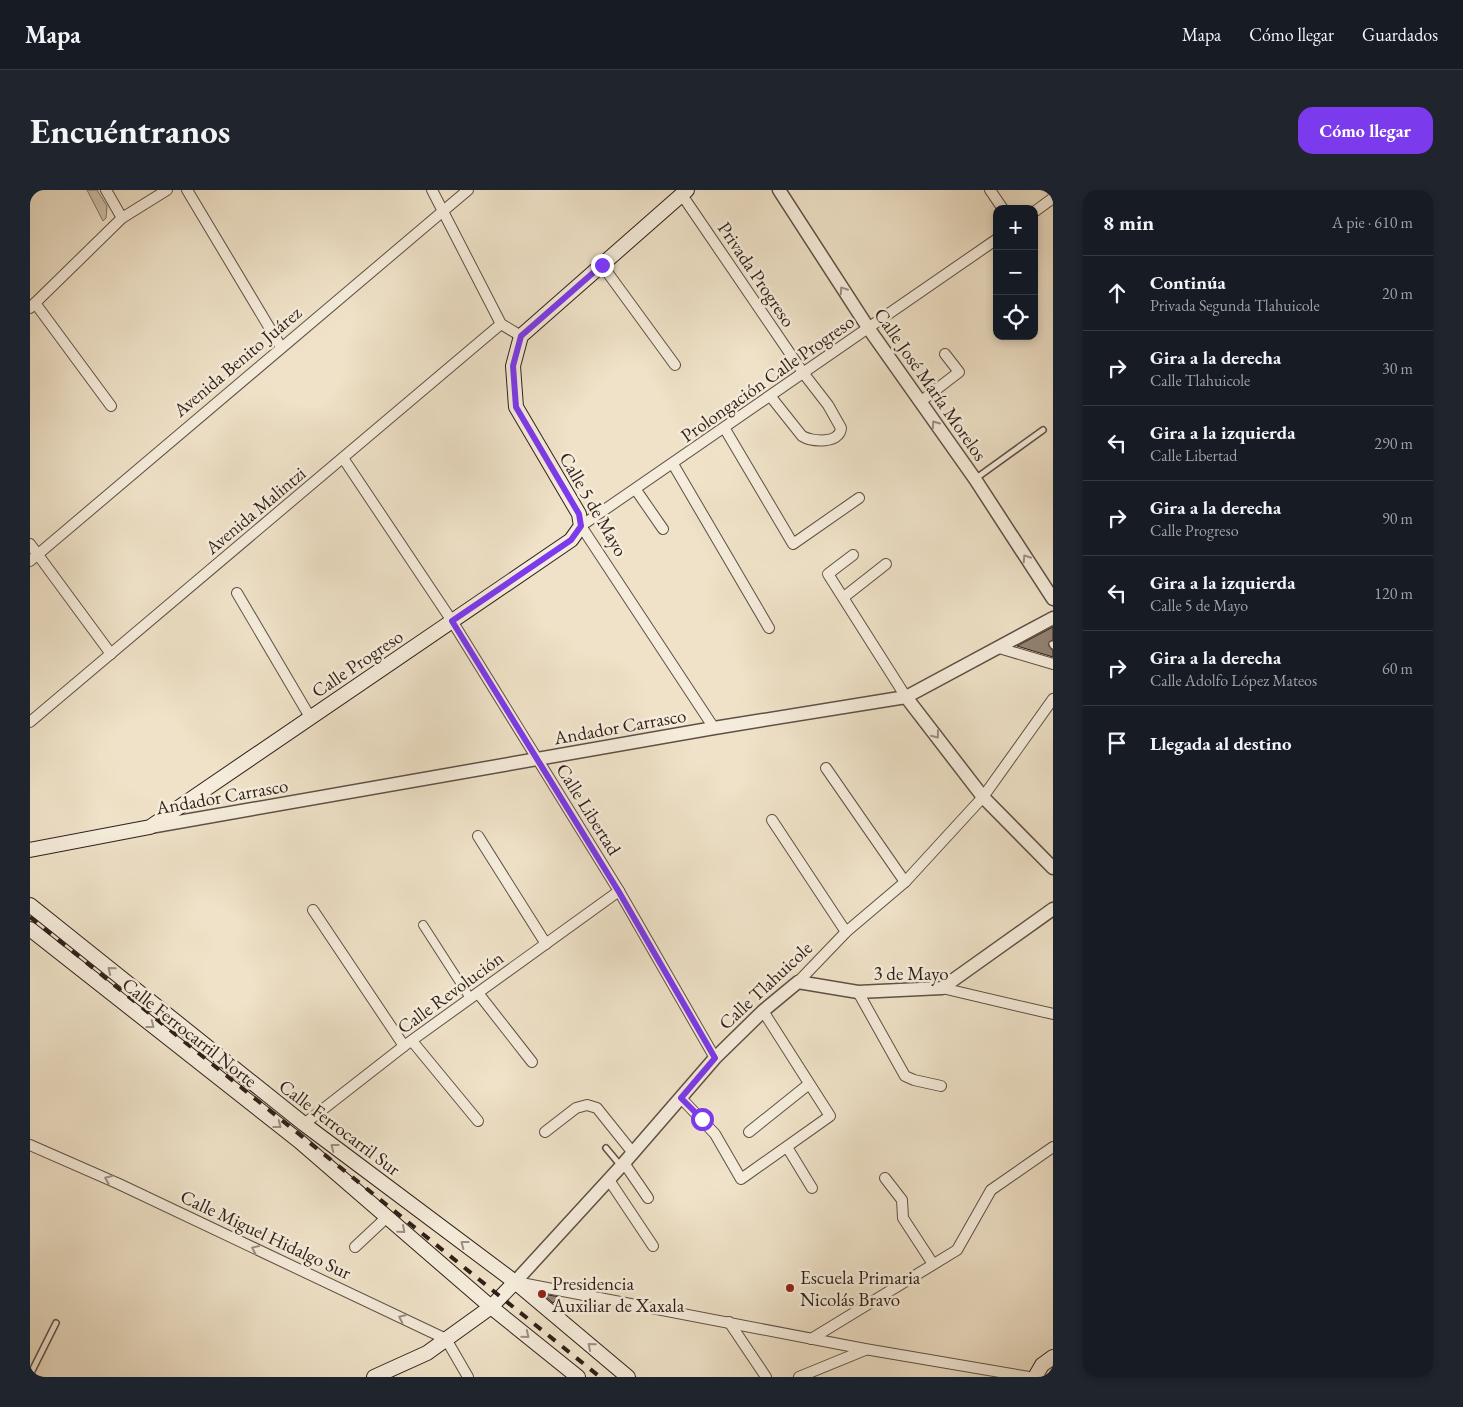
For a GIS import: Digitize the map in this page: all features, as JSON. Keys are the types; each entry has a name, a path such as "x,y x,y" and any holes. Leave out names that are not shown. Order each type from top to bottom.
{"main road":[{"path":"521,336 684,192"},
{"name":"Calle 5 de Mayo","path":"521,336 513,366 516,407 579,514 581,526"},
{"name":"Calle Progreso","path":"150,827 571,540 581,526"},
{"name":"Andador Carrasco","path":"30,850 150,827"},
{"name":"Calle Ferrocarril Sur","path":"30,907 304,1124 515,1282 628,1377"},
{"name":"Calle Ferrocarril Norte","path":"30,930 299,1141 491,1306 578,1377"},
{"name":"Calle Tlahuicole","path":"374,1377 427,1353 491,1306 515,1282"},
{"path":"1035,1377 1042,1365 1053,1357"}],"street":[{"path":"106,190 122,218"},
{"path":"111,406 32,306 122,218 167,190"},
{"path":"187,190 281,347"},
{"path":"432,190 501,324 521,336"},
{"name":"Avenida Benito Juárez","path":"34,558 468,190"},
{"name":"Calle José María Morelos","path":"779,190 869,329 975,480 1053,599"},
{"path":"990,190 1000,205"},
{"name":"Privada Progreso","path":"684,192 804,374 828,404 841,428 841,432 838,436 817,442 802,436 771,397"},
{"path":"1038,209 1053,198"},
{"name":"Prolongación Calle Progreso","path":"581,526 771,397 993,242"},
{"path":"602,265 675,365"},
{"name":"Avenida Malintzi","path":"30,722 501,324"},
{"path":"920,402 959,372 945,354"},
{"path":"724,428 793,544 859,498"},
{"name":"Calle Libertad","path":"343,458 452,621 619,892 715,1058"},
{"path":"673,464 769,628"},
{"path":"636,490 663,529"},
{"name":"Calle 5 de Mayo","path":"581,526 714,728"},
{"path":"30,544 34,558 111,654"},
{"path":"853,555 828,574 844,596 906,697 983,797 1053,868"},
{"path":"844,596 886,564"},
{"path":"237,593 310,717"},
{"name":"Andador Carrasco","path":"150,827 714,728 906,697 1053,618"},
{"path":"998,648 1053,664"},
{"name":"Calle Tlahuicole","path":"515,1282 623,1165 715,1058 763,1012 798,982 846,932 905,882 983,797 1053,699"},
{"path":"826,768 905,882"},
{"path":"772,820 846,932"},
{"path":"478,836 546,944"},
{"name":"Calle Revolución","path":"304,1124 408,1043 619,892"},
{"path":"942,988 1053,909"},
{"path":"313,910 408,1043 478,1121"},
{"path":"423,925 474,996 532,1062"},
{"name":"3 de Mayo","path":"798,982 858,992 942,988 1053,1014"},
{"path":"858,992 905,1076 941,1086"},
{"path":"681,1098 715,1134 741,1179 830,1116 763,1012"},
{"path":"749,1132 809,1084"},
{"path":"545,1132 576,1108 588,1105 597,1108 633,1153"},
{"name":"Calle Miguel Hidalgo Sur","path":"30,1145 128,1188 446,1340"},
{"path":"787,1147 812,1188"},
{"path":"812,1339 957,1250 991,1190 1053,1147"},
{"path":"623,1165 648,1198"},
{"path":"884,1178 902,1200 903,1218 933,1264"},
{"path":"608,1180 654,1246"},
{"path":"355,1247 387,1217"},
{"path":"515,1282 729,1322 865,1350 1029,1377"},
{"path":"729,1322 766,1377"},
{"path":"446,1340 468,1377"},
{"path":"799,1377 865,1350"}],"lane":[{"path":"975,480 1043,430"},
{"path":"606,1148 623,1165"},
{"path":"30,1375 56,1323"}],"shaded area":[{"path":"87,190 97,190 107,206 106,218 103,221"}],"building":[{"path":"1053,627 1053,640 1048,644 1053,650 1053,657 1017,646"},
{"path":"543,1294 560,1297 553,1303"}],"railway":[{"path":"30,917 600,1377"}],"place":[{"name":"Escuela Primaria Nicolás Bravo","path":"790,1288"},
{"name":"Presidencia Auxiliar de Xaxala","path":"542,1294"}],"route":[{"path":"602,265 521,336 513,366 516,407 579,514 581,526 571,540 452,621 619,892 715,1058 681,1098 702,1119"}]}
